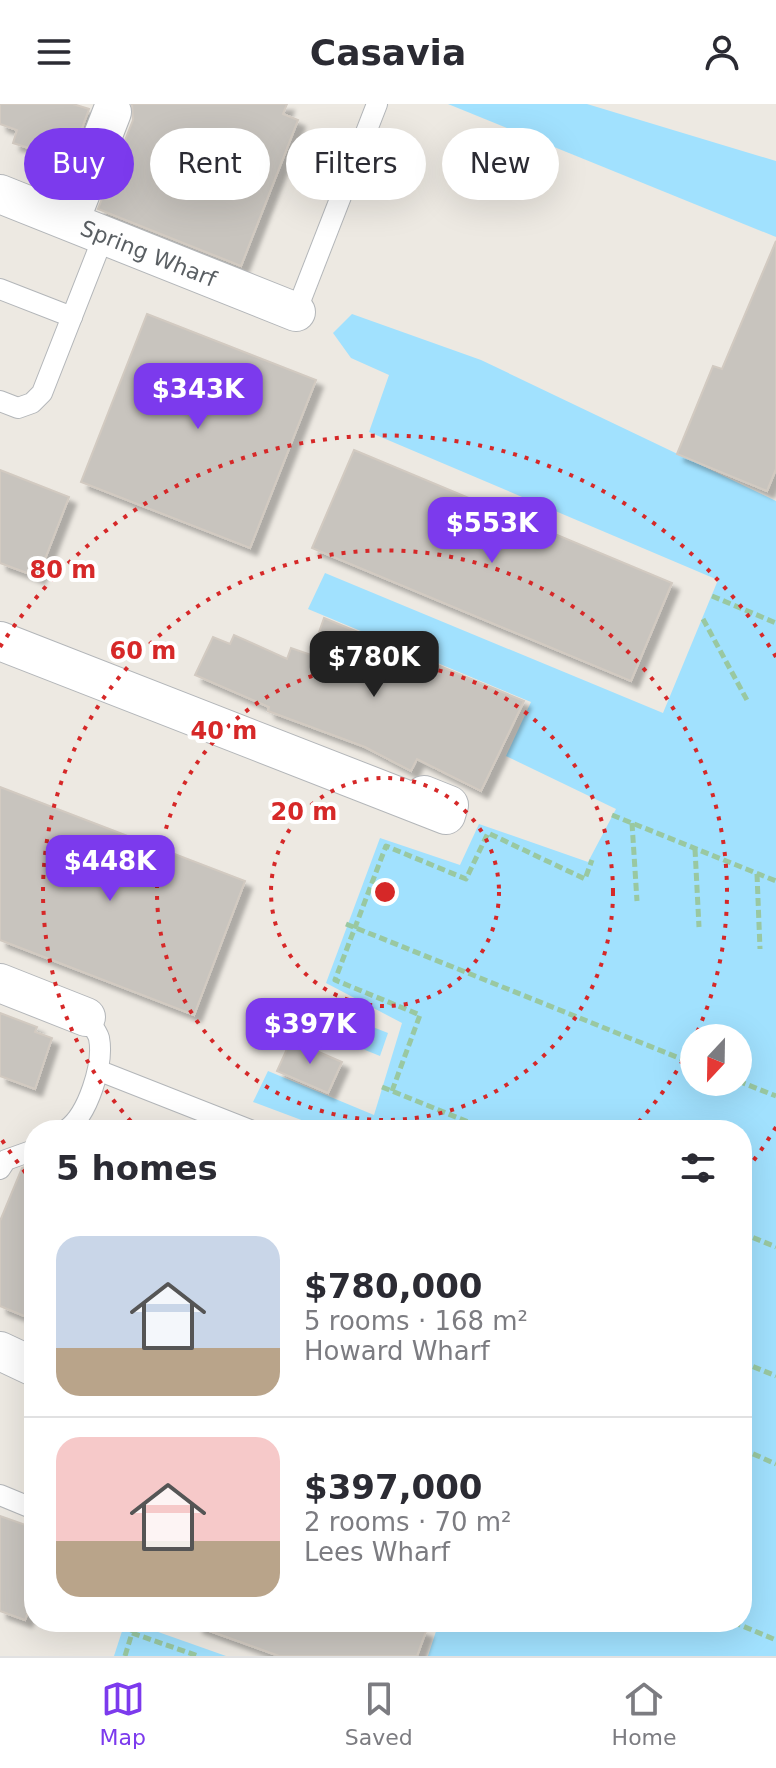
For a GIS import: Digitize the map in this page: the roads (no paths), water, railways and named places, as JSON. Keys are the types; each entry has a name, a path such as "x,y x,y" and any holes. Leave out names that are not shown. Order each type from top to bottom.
{"street":[{"path":"87,228 112,112"},
{"name":"Spring Wharf","path":"0,194 296,312"},
{"path":"0,641 424,806"},
{"path":"0,983 86,1017"},
{"path":"0,1351 24,1362"}],"lane":[{"path":"296,312 377,104"},
{"path":"0,401 18,408 32,403 42,393 72,317 87,228"},
{"path":"0,289 72,317"},
{"path":"77,1120 100,1071 99,1036 86,1017"},
{"path":"100,1071 225,1120"},
{"path":"0,1169 6,1160 24,1154"},
{"path":"0,1495 24,1505"}],"water":[{"path":"448,104 587,104 776,161 776,237 559,149 559,128 507,128"},
{"path":"352,314 481,360 776,501 776,1656 428,1656 436,1632 752,1632 752,1120 301,1120 253,1102 268,1071 374,1115 402,1023 326,983 380,838 460,865 479,824 588,862 616,809 506,756 531,702 308,609 325,573 663,713 718,580 369,432 389,375 351,358 333,333"},
{"path":"327,1009 388,1033 380,1056 318,1031"},
{"path":"122,1632 158,1632 226,1656 114,1656"}]}
